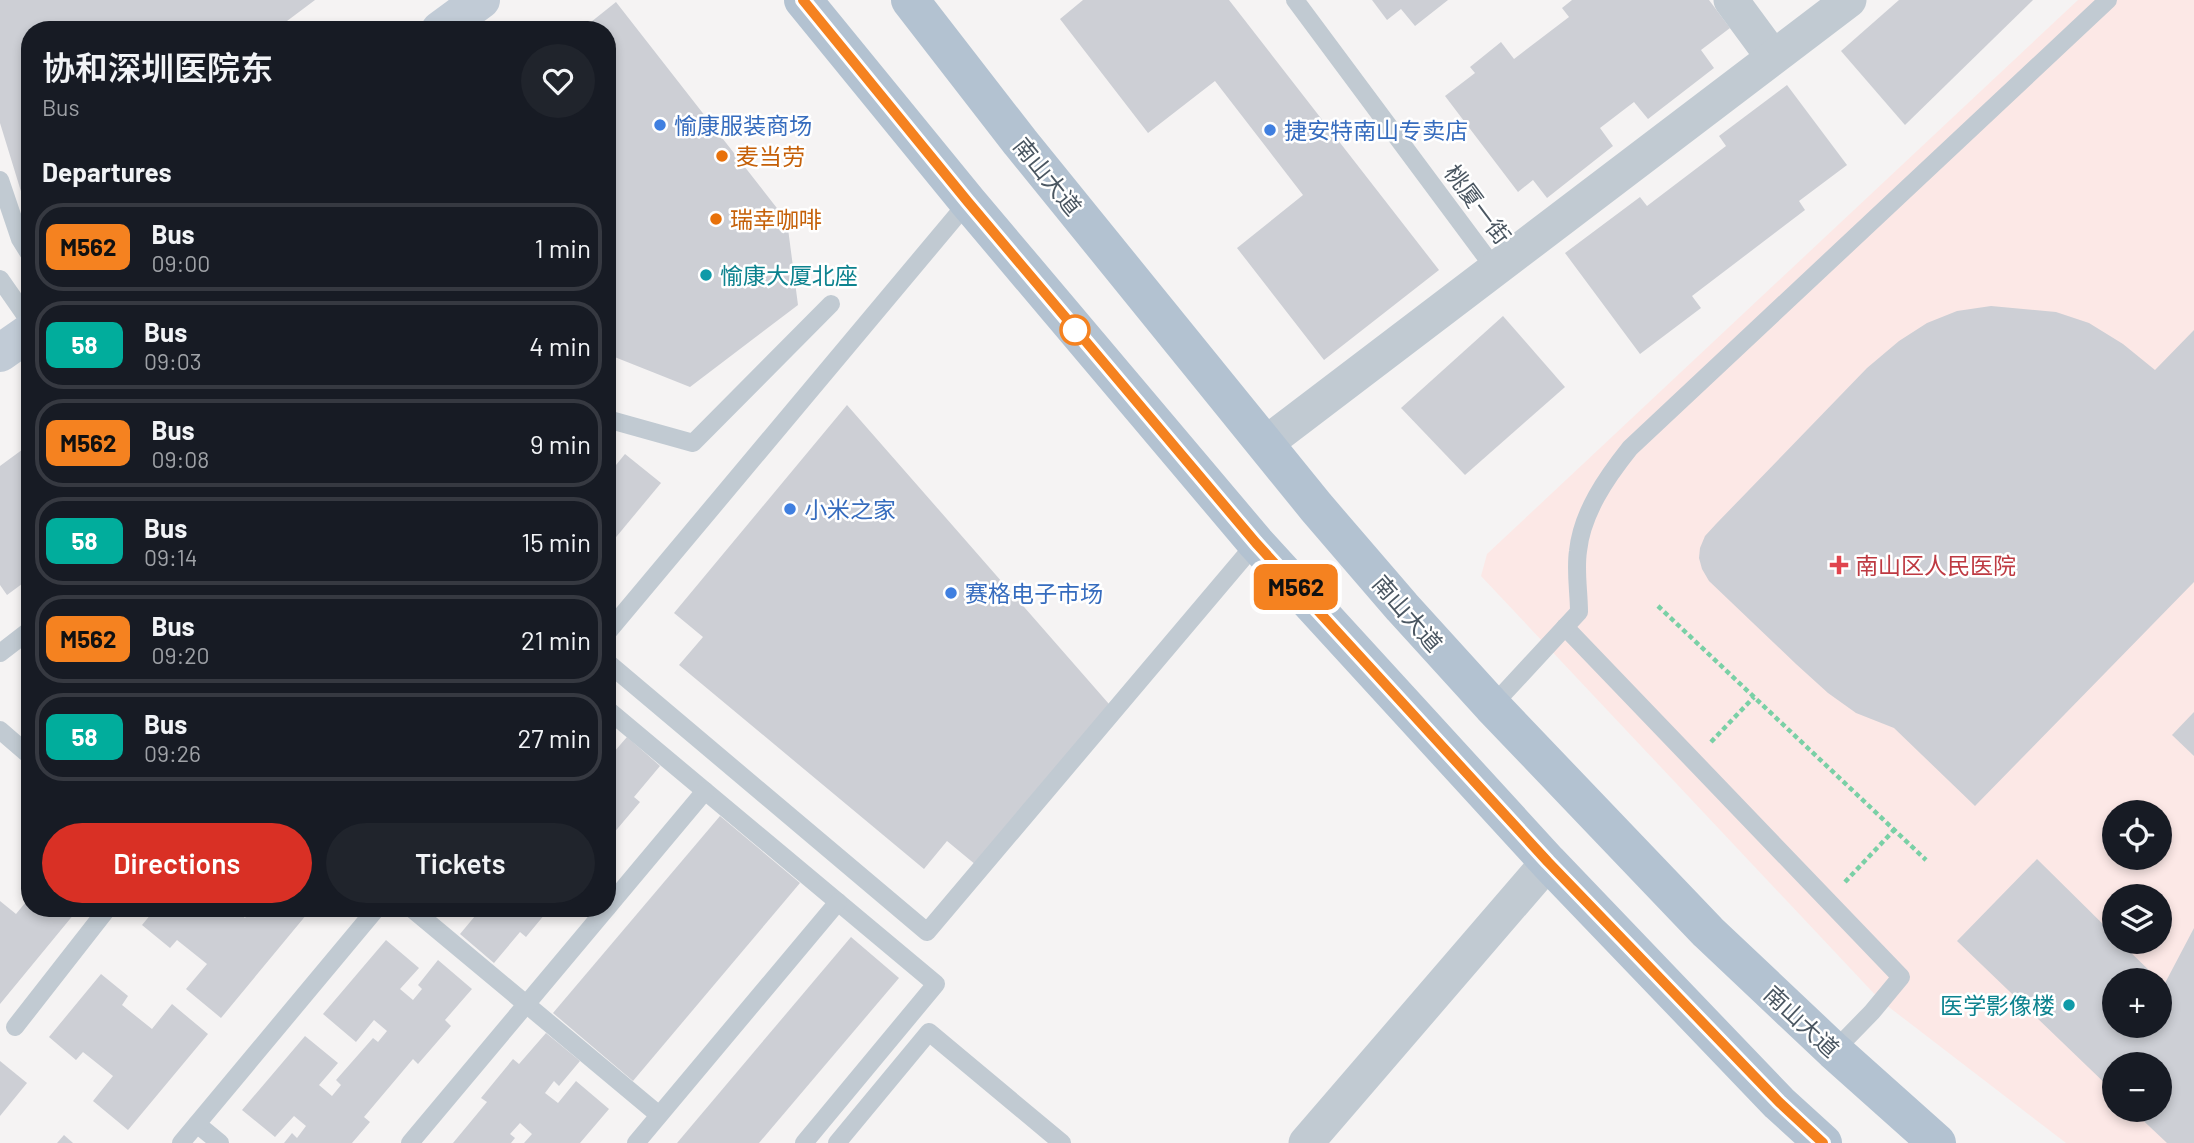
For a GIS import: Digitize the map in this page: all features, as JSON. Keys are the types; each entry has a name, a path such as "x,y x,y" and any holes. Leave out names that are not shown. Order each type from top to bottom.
{"main road":[{"path":"452,21 481,0"},
{"path":"803,0 968,202 1256,543 1548,862 1779,1102 1823,1143"},
{"name":"南山大道","path":"910,0 1020,142 1368,568 1492,706 1708,932 1834,1051 1937,1143"},
{"path":"0,353 21,338"}],"street":[{"path":"1731,0 1773,57"},
{"path":"1265,444 1849,0"},
{"path":"1307,1143 1548,862"}],"lane":[{"name":"桃厦一街","path":"1295,0 1495,270"},
{"path":"1492,706 1579,612 1578,551 1585,525 1595,497 1630,448 2108,0"},
{"path":"0,180 21,241"},
{"path":"616,622 968,202"},
{"path":"0,279 21,309"},
{"path":"616,422 693,443 831,304"},
{"path":"616,670 927,932 1256,543"},
{"path":"1565,627 1901,977 1834,1051"},
{"path":"0,653 21,638"},
{"path":"616,717 936,984 804,1143"},
{"path":"0,730 21,748"},
{"path":"616,897 705,791"},
{"path":"636,1143 838,902"},
{"path":"15,1027 101,917"},
{"path":"181,1143 370,917"},
{"path":"422,917 659,1115"},
{"path":"410,1143 599,917"},
{"path":"836,1143 929,1032 1062,1143"},
{"path":"197,1124 220,1143"}],"path":[{"path":"1658,606 1926,860"},
{"path":"1694,761 1754,697"},
{"path":"1829,900 1895,830"}],"shaded area":[{"name":"南山区人民医院","path":"2078,0 2194,0 2194,1143 2066,1143 1881,1001 1481,576 1487,554"}],"building":[{"path":"0,0 315,0 287,21 21,21 21,191 0,123"},
{"path":"1083,0 1229,0 1439,270 1324,360 1237,248 1303,195 1215,81 1148,133 1060,19"},
{"path":"1372,0 1448,0 1415,26 1401,9 1387,20"},
{"path":"1572,0 1709,0 1730,28 1701,50 1714,68 1648,119 1634,102 1600,128 1613,146 1547,198 1533,180 1518,192 1445,96 1475,73 1470,67 1501,42 1514,59 1569,17 1562,8"},
{"path":"1899,0 2033,0 1905,125 1841,51"},
{"name":"愉康服装商场","path":"616,2 787,221 798,305 690,387 616,358 616,21 592,21"},
{"path":"1787,85 1847,165 1799,201 1805,210 1692,296 1701,308 1640,354 1565,253 1640,197 1647,206 1726,146 1719,136"},
{"path":"1991,306 2056,312 2089,323 2123,344 2155,370 2194,330 2194,582 1975,806 1894,728 1856,713 1828,693 1709,581 1699,558 1705,536 1867,368 1899,341 1927,323 1957,311"},
{"path":"1503,316 1565,387 1465,475 1401,408"},
{"path":"847,405 1109,704 976,865 947,841 924,869 679,665 703,637 674,613"},
{"path":"21,451 21,585 7,595 0,585 0,466"},
{"path":"625,454 661,483 616,537 616,465"},
{"path":"2194,712 2194,756 2172,735"},
{"path":"627,737 660,766 634,797 640,802 616,830 616,750"},
{"path":"720,816 800,883 633,1081 553,1013"},
{"name":"医学影像楼","path":"2037,859 2102,923 2102,954 2132,954 2147,968 2102,968 2102,1038 2172,1038 2172,970 2194,928 2194,1143 2167,1143 2145,1122 2172,1122 2172,1052 2102,1052 2102,1080 1957,941"},
{"path":"0,901 16,914 21,908 21,917 72,917 0,1004"},
{"path":"149,917 305,917 221,1018 186,989 207,964 177,940 170,948 142,925"},
{"path":"474,917 543,917 526,937 520,932 494,963 460,934"},
{"path":"851,937 899,978 759,1143 677,1143"},
{"path":"386,940 419,968 400,989 413,1000 422,989 418,985 438,960 472,989 445,1020 451,1026 418,1064 413,1059 364,1117 370,1122 352,1143 284,1143 292,1133 297,1138 306,1126 294,1116 275,1137 242,1110 305,1036 338,1063 319,1085 332,1096 341,1085 336,1080 373,1038 378,1042 387,1031 374,1020 356,1042 323,1014"},
{"path":"101,974 128,996 122,1005 152,1029 172,1004 208,1034 128,1130 93,1101 113,1076 83,1052 76,1060 49,1037"},
{"path":"546,1033 580,1061 559,1086 554,1081 545,1093 558,1103 576,1081 609,1109 580,1143 524,1143 532,1134 520,1123 510,1134 515,1138 511,1143 453,1143 487,1102 481,1098 513,1059 519,1064"},
{"path":"0,1061 27,1083 0,1116"},
{"path":"64,1135 73,1143 57,1143"}],"bus line":[{"name":"M562","path":"803,0 968,202 1256,543 1548,862 1779,1102 1823,1143"}],"place":[{"name":"愉康服装商场","path":"660,125"},
{"name":"捷安特南山专卖店","path":"1270,130"},
{"name":"麦当劳","path":"722,156"},
{"name":"瑞幸咖啡","path":"716,219"},
{"name":"愉康大厦北座","path":"706,275"},
{"name":"小米之家","path":"790,509"},
{"name":"南山区人民医院","path":"1839,565"},
{"name":"赛格电子市场","path":"951,593"},
{"name":"医学影像楼","path":"2069,1005"}]}
